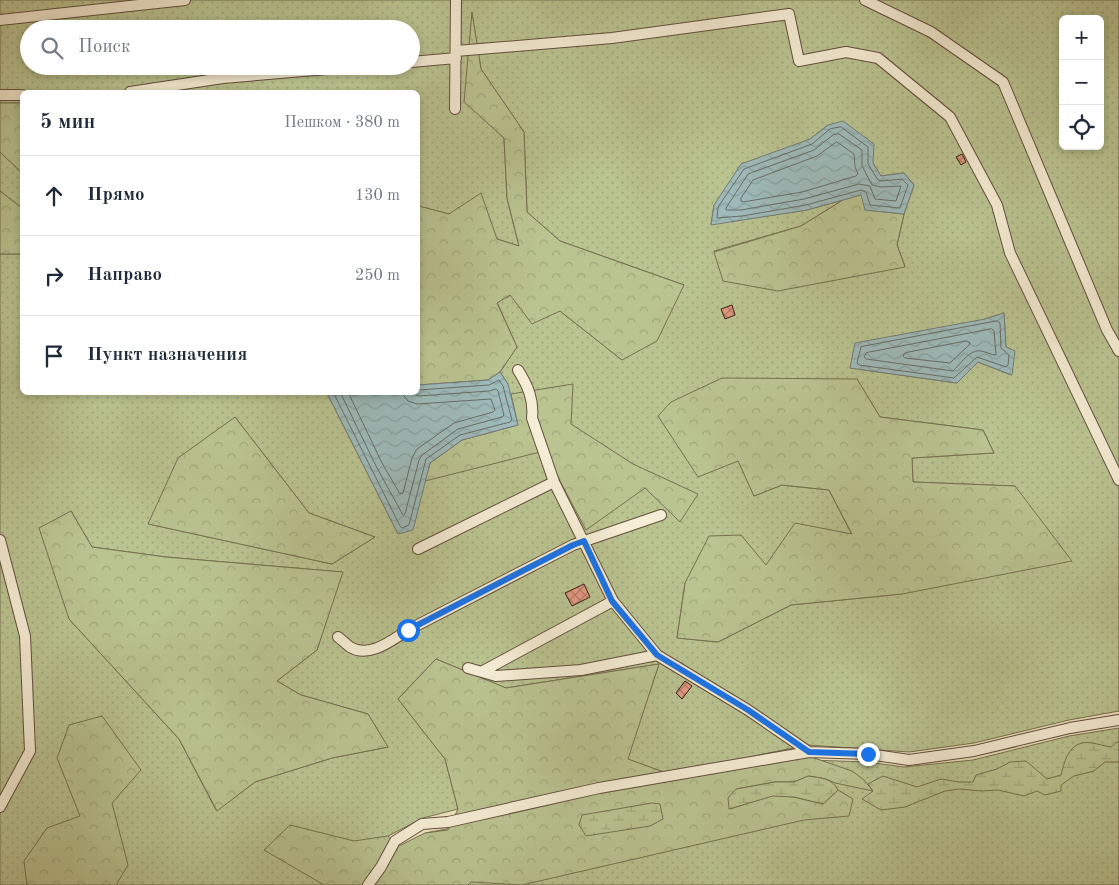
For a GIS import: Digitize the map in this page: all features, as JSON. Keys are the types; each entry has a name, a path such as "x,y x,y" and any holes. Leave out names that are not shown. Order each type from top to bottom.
{"street":[{"path":"0,20 185,0"},
{"path":"456,0 456,109"},
{"path":"865,0 930,32 1002,82 1100,313 1119,351"},
{"path":"420,60 456,54 612,38 789,14 799,61 846,52 878,58 950,117 997,205 1010,253 1119,480"},
{"path":"143,90 223,78 258,75"},
{"path":"0,96 20,95"},
{"path":"518,370 528,385 533,407 532,418 554,482 612,601 657,655 748,710 809,752"},
{"path":"418,549 554,482"},
{"path":"338,636 352,648 367,651 387,643 573,545 662,515"},
{"path":"0,540 25,636 30,751 0,807"},
{"path":"483,671 612,601"},
{"path":"468,668 496,676 581,670 657,655"},
{"path":"368,885 381,867 395,841 422,824 448,822 599,788 809,752 868,754 909,760 974,751 1070,728 1119,720"}],"green space":[{"path":"0,0 1119,0 1119,711 1069,720 974,743 909,752 808,745 669,774 627,759 659,664 506,688 436,659 398,699 445,759 458,809 423,818 388,836 375,862 358,885 0,885 0,254 20,254 20,395 328,395 398,534 430,463 508,384 500,372 517,347 497,302 511,295 560,311 622,360 684,285 560,241 527,212 524,132 481,69 472,15 465,102 504,138 507,198 519,246 497,239 449,214 420,207 420,90 20,90 20,103 0,103","holes":["828,125 873,163 881,176 904,173 914,185 904,214 897,245 905,266 714,251 801,226 843,200 807,210 711,224 714,205","1004,313 1006,347 1011,375 978,362 957,383 850,368","857,379 880,417 983,430 994,453 912,458 913,482 1015,486 902,594 791,605 718,642 677,638 685,583 741,535 766,566 852,535 829,490 782,485 754,496 739,461","235,417 309,513 375,537 332,564 149,524","71,511 92,547 166,557 342,572 317,650 277,681 301,695 368,714 388,747 332,758 255,782 216,810 179,739 69,619"]},
{"path":"472,12 481,69 524,132 527,212 560,241 684,285 657,341 622,360 560,311 532,324 510,295 497,303 517,347 500,372 488,380 420,385 420,206 449,214 481,193 497,239 519,246 507,198 504,138 464,102"},
{"path":"0,103 20,103 20,171 0,152"},
{"path":"0,152 20,171 20,206 0,191"},
{"path":"0,191 20,206 20,254 0,254"},
{"path":"862,194 866,210 904,214 897,245 905,267 778,291 723,281 714,252 801,226 843,200"},
{"path":"722,378 857,379 880,417 983,430 994,453 912,458 913,482 1015,486 1072,561 902,594 791,605 718,642 677,638 685,583 709,536 741,535 766,565 795,523 852,534 829,490 782,485 754,496 738,461 698,477 658,416 671,402"},
{"path":"573,384 571,424 633,464 698,494 680,522 645,488 586,530 544,451 425,481 430,463 462,440 518,425 511,394"},
{"path":"235,417 309,513 375,537 332,564 148,524 178,458"},
{"path":"71,511 92,547 166,557 343,572 317,650 277,681 301,695 368,714 388,747 332,758 255,782 217,811 179,739 69,619 39,528"},
{"path":"436,659 506,688 659,664 628,759 669,774 788,749 852,771 864,780 873,791 809,776 794,782 775,782 736,789 730,809 773,795 794,797 823,804 838,790 853,799 849,816 804,820 522,885 471,882 468,885 324,885 264,850 290,825 354,841 388,836 399,846 425,833 448,830 458,809 445,759 398,699"},
{"path":"102,716 141,770 112,803 128,865 116,885 27,885 24,861 47,828 80,816 57,758 69,725"},
{"path":"1119,728 1119,885 375,885 425,833 809,760 867,762 904,767 973,760 1069,736"},
{"path":"1119,742 1119,762 1105,762 1094,771 1074,776 1061,785 1061,791 1045,795 1037,791 1024,796 998,790 960,789 945,791 905,807 881,810 862,799 873,791 868,784 883,776 917,787 941,779 973,782 976,775 997,769 1010,762 1026,761 1047,779 1061,775 1067,756 1077,745 1089,743 1111,747"},
{"path":"808,776 829,781 838,790 823,804 794,797 773,796 729,809 728,798 736,789 775,782 794,782"},
{"path":"652,803 660,804 663,819 650,826 586,836 579,825 582,815"}],"water":[{"path":"843,121 874,144 873,163 881,176 904,173 914,185 904,214 865,210 861,195 807,210 711,225 714,205 741,164 810,139 828,125"},
{"path":"1004,313 1006,347 1015,351 1012,375 978,362 957,383 850,368 855,343 985,319"},
{"path":"500,372 508,384 518,425 462,440 430,463 413,530 398,534 328,395 420,395 420,385 488,380"}],"building":[{"path":"962,154 966,162 961,165 956,157"},
{"path":"732,305 735,315 725,319 721,309"},
{"path":"584,584 590,597 572,606 565,593"},
{"path":"685,681 692,686 682,699 676,693"}],"route":[{"path":"408,630 584,541 612,601 657,655 748,710 809,752 868,754"}]}
